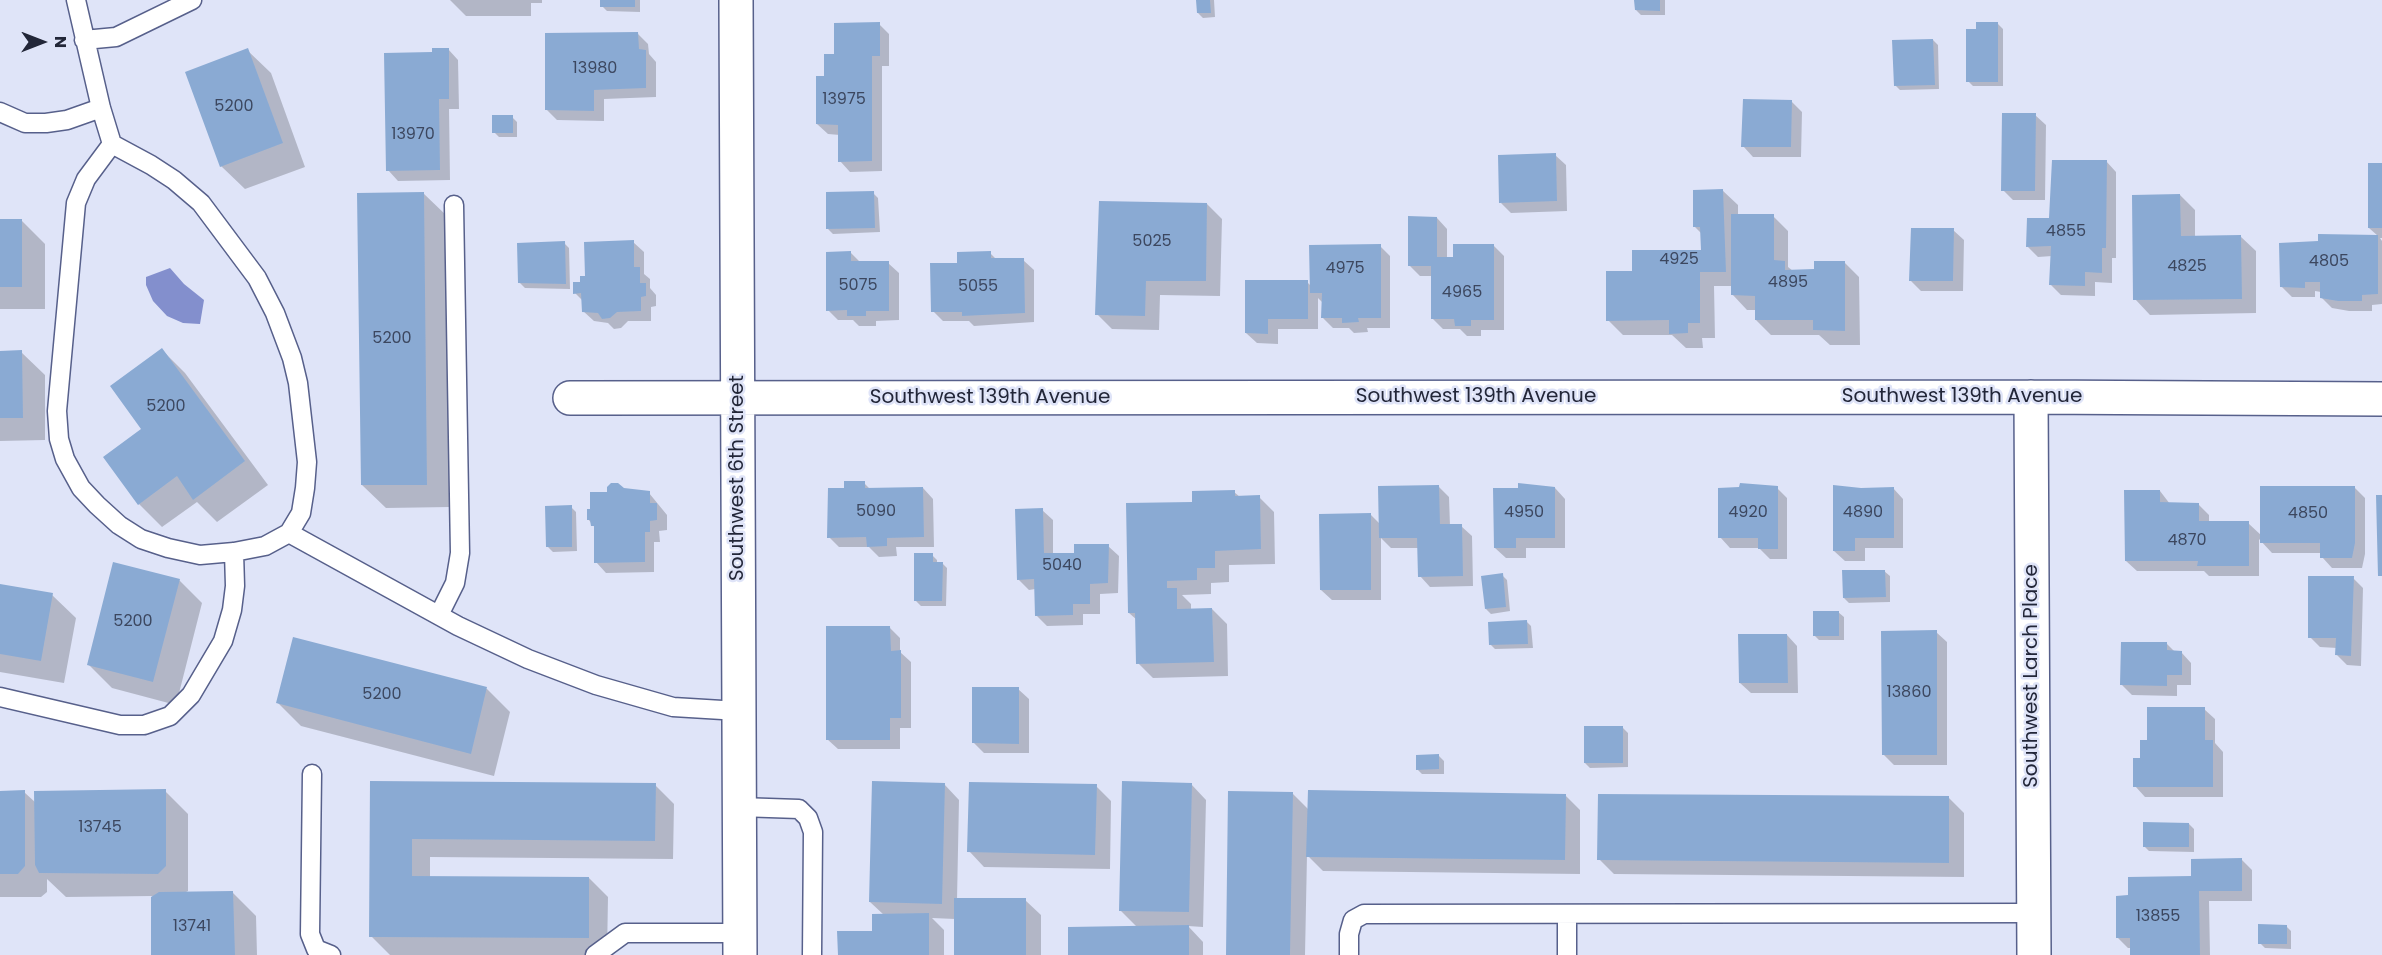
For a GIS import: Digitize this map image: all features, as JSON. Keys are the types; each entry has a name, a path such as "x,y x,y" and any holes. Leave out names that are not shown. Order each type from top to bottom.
{"street":[{"name":"Southwest 6th Street","path":"736,0 740,944"},
{"name":"Southwest 139th Avenue","path":"570,398 2031,397 2382,399"},
{"name":"Southwest Larch Place","path":"2031,397 2034,955"}],"lane":[{"path":"76,0 84,40 112,144 174,180 201,204 257,278 275,313 292,358 298,383 307,462 301,513 289,532 265,546 200,555 141,539 119,525 81,488 65,459 59,439 57,411 76,202 86,179 112,144"},
{"path":"84,40 116,37 192,0"},
{"path":"0,112 25,123 46,123 67,120 101,108"},
{"path":"439,615 455,583 460,553 454,206"},
{"path":"289,532 439,615 528,659 597,685 673,707 739,711"},
{"path":"0,697 120,725 144,725 171,716 191,695 223,640 232,610 235,586 234,552"},
{"path":"312,774 310,934 316,949 331,955"},
{"path":"739,807 799,809 808,818 813,832 812,955"},
{"path":"1349,955 1349,934 1353,920 1364,914 2034,913"},
{"path":"1567,914 1567,955"},
{"path":"595,955 625,933 740,944"}],"water":[{"path":"170,268 184,284 204,300 200,324 183,323 167,316 153,301 146,285 146,277"}],"building":[{"path":"600,0 635,0 635,7 600,7"},
{"path":"1196,0 1210,0 1211,13 1197,13"},
{"path":"1634,0 1660,0 1660,11 1635,10"},
{"path":"880,22 880,56 872,56 872,161 838,162 838,125 816,124 816,76 824,76 824,54 834,54 834,23"},
{"path":"1976,22 1998,22 1998,82 1966,82 1966,29 1976,29"},
{"path":"638,32 639,49 646,50 646,88 594,90 594,111 545,110 545,33"},
{"path":"1933,39 1935,85 1894,86 1892,40"},
{"path":"248,48 283,143 220,167 185,72"},
{"path":"432,48 449,48 449,99 439,99 440,170 386,171 384,53 432,52"},
{"path":"1743,99 1792,100 1791,147 1741,147"},
{"path":"2002,113 2036,113 2035,191 2001,191"},
{"path":"492,115 513,115 513,133 492,133"},
{"path":"1556,153 1557,201 1499,203 1498,155"},
{"path":"2052,160 2107,160 2106,248 2102,248 2102,273 2085,272 2085,286 2049,285 2051,246 2026,247 2027,218 2049,218"},
{"path":"2368,163 2382,163 2382,228 2368,228"},
{"path":"1723,189 1726,272 1700,272 1700,323 1688,323 1688,333 1669,334 1669,320 1606,321 1606,271 1632,271 1632,250 1701,250 1700,227 1693,227 1693,190"},
{"path":"874,191 875,228 826,229 826,192"},
{"path":"424,192 427,485 361,485 357,193"},
{"path":"2180,194 2181,236 2241,235 2242,299 2133,300 2132,195"},
{"path":"1099,201 1207,203 1206,281 1146,281 1145,316 1095,315"},
{"path":"1731,214 1774,214 1774,260 1785,261 1785,270 1814,269 1814,261 1845,261 1845,331 1813,330 1813,320 1755,320 1755,296 1731,295"},
{"path":"1408,216 1437,217 1437,257 1453,257 1453,244 1494,244 1494,320 1471,320 1471,326 1455,326 1454,319 1431,319 1431,266 1408,266"},
{"path":"0,219 22,219 22,287 0,287"},
{"path":"1911,228 1954,228 1953,281 1909,281"},
{"path":"2318,234 2378,235 2378,294 2362,295 2362,301 2338,301 2320,298 2320,282 2305,282 2305,288 2280,287 2279,243 2318,241"},
{"path":"634,240 634,267 640,267 640,283 646,283 646,296 641,297 641,311 617,312 610,318 602,319 598,313 582,312 581,293 573,294 573,282 580,282 580,276 585,276 584,242"},
{"path":"565,241 566,284 518,283 517,243"},
{"path":"1381,244 1381,318 1358,318 1359,322 1342,323 1342,318 1321,318 1322,293 1310,293 1309,245"},
{"path":"851,251 851,261 889,261 889,311 866,311 866,316 847,316 847,310 826,311 826,252"},
{"path":"991,251 991,258 1024,258 1025,313 962,316 962,312 931,312 930,263 957,263 957,252"},
{"path":"1245,280 1308,280 1308,319 1268,319 1268,334 1245,333"},
{"path":"162,348 245,461 193,500 177,476 138,505 103,457 141,429 110,386"},
{"path":"22,350 23,418 0,418 0,351"},
{"path":"844,481 865,481 865,488 923,487 924,537 887,538 887,546 867,547 866,537 827,538 828,488 844,488"},
{"path":"611,483 618,483 624,488 650,491 650,503 657,503 657,520 650,521 650,532 645,532 645,562 594,563 594,526 591,526 590,520 587,520 587,509 590,509 590,492 607,492 607,487"},
{"path":"1518,483 1555,487 1555,538 1516,538 1516,548 1494,548 1493,488 1518,488"},
{"path":"1740,483 1778,486 1778,549 1758,549 1758,538 1718,538 1718,488 1739,487"},
{"path":"1439,485 1440,524 1462,524 1463,576 1418,577 1417,538 1379,538 1378,486"},
{"path":"1833,485 1861,488 1894,487 1894,538 1855,538 1855,551 1833,551"},
{"path":"2260,486 2355,486 2355,543 2352,558 2320,558 2320,543 2260,543"},
{"path":"1235,490 1235,496 1260,495 1261,549 1215,551 1215,568 1197,568 1197,580 1167,581 1167,588 1177,588 1177,609 1212,608 1214,662 1136,664 1135,613 1128,613 1126,503 1192,502 1192,491"},
{"path":"2124,490 2160,490 2160,502 2199,503 2199,521 2249,521 2249,566 2197,566 2198,561 2125,561"},
{"path":"2376,495 2382,495 2382,576 2378,576"},
{"path":"572,505 572,547 546,547 545,506"},
{"path":"1043,508 1044,553 1074,553 1074,544 1109,544 1108,583 1090,584 1090,604 1073,604 1073,615 1035,616 1034,579 1017,580 1015,509"},
{"path":"1371,513 1371,590 1320,590 1319,514"},
{"path":"914,553 933,553 933,562 943,562 942,601 914,601"},
{"path":"113,562 180,579 153,682 87,665"},
{"path":"1842,570 1885,570 1886,597 1843,598"},
{"path":"1503,573 1506,607 1485,609 1481,576"},
{"path":"2308,576 2354,576 2351,656 2335,655 2336,638 2308,638"},
{"path":"0,584 53,593 41,661 0,654"},
{"path":"1813,611 1839,611 1839,636 1813,636"},
{"path":"1527,620 1528,644 1489,645 1488,622"},
{"path":"826,626 890,626 891,651 901,650 901,718 890,718 890,740 826,740"},
{"path":"1937,630 1937,755 1882,755 1881,631"},
{"path":"1738,634 1787,634 1788,683 1739,683"},
{"path":"293,637 487,687 471,754 276,703"},
{"path":"2121,642 2167,642 2167,650 2182,651 2182,675 2167,675 2167,686 2120,685"},
{"path":"972,687 1019,687 1019,744 972,743"},
{"path":"2147,707 2205,707 2205,740 2213,740 2213,787 2133,787 2133,758 2140,758 2140,740 2147,740"},
{"path":"1584,726 1623,726 1623,763 1584,763"},
{"path":"1439,754 1439,769 1416,770 1416,755"},
{"path":"370,781 656,783 655,841 412,839 412,876 589,877 589,938 369,937"},
{"path":"872,781 945,783 942,904 869,902"},
{"path":"1122,781 1192,783 1189,912 1119,911"},
{"path":"969,782 1097,784 1095,855 967,852"},
{"path":"166,789 166,866 158,874 39,873 35,865 34,791"},
{"path":"25,790 25,866 18,874 0,874 0,791"},
{"path":"1308,790 1566,794 1565,860 1306,857"},
{"path":"1228,791 1293,792 1290,955 1226,955"},
{"path":"1598,794 1949,796 1949,863 1597,860"},
{"path":"2143,822 2189,823 2189,847 2143,847"},
{"path":"2242,858 2242,891 2199,891 2200,955 2130,955 2130,938 2116,938 2116,896 2128,895 2128,877 2191,876 2191,859"},
{"path":"233,891 235,955 151,955 151,897 159,892"},
{"path":"954,898 1026,898 1026,955 954,955"},
{"path":"929,913 929,955 838,955 837,931 872,931 872,914"},
{"path":"2258,924 2287,925 2287,944 2258,944"},
{"path":"1189,925 1189,955 1068,955 1068,927"}]}
